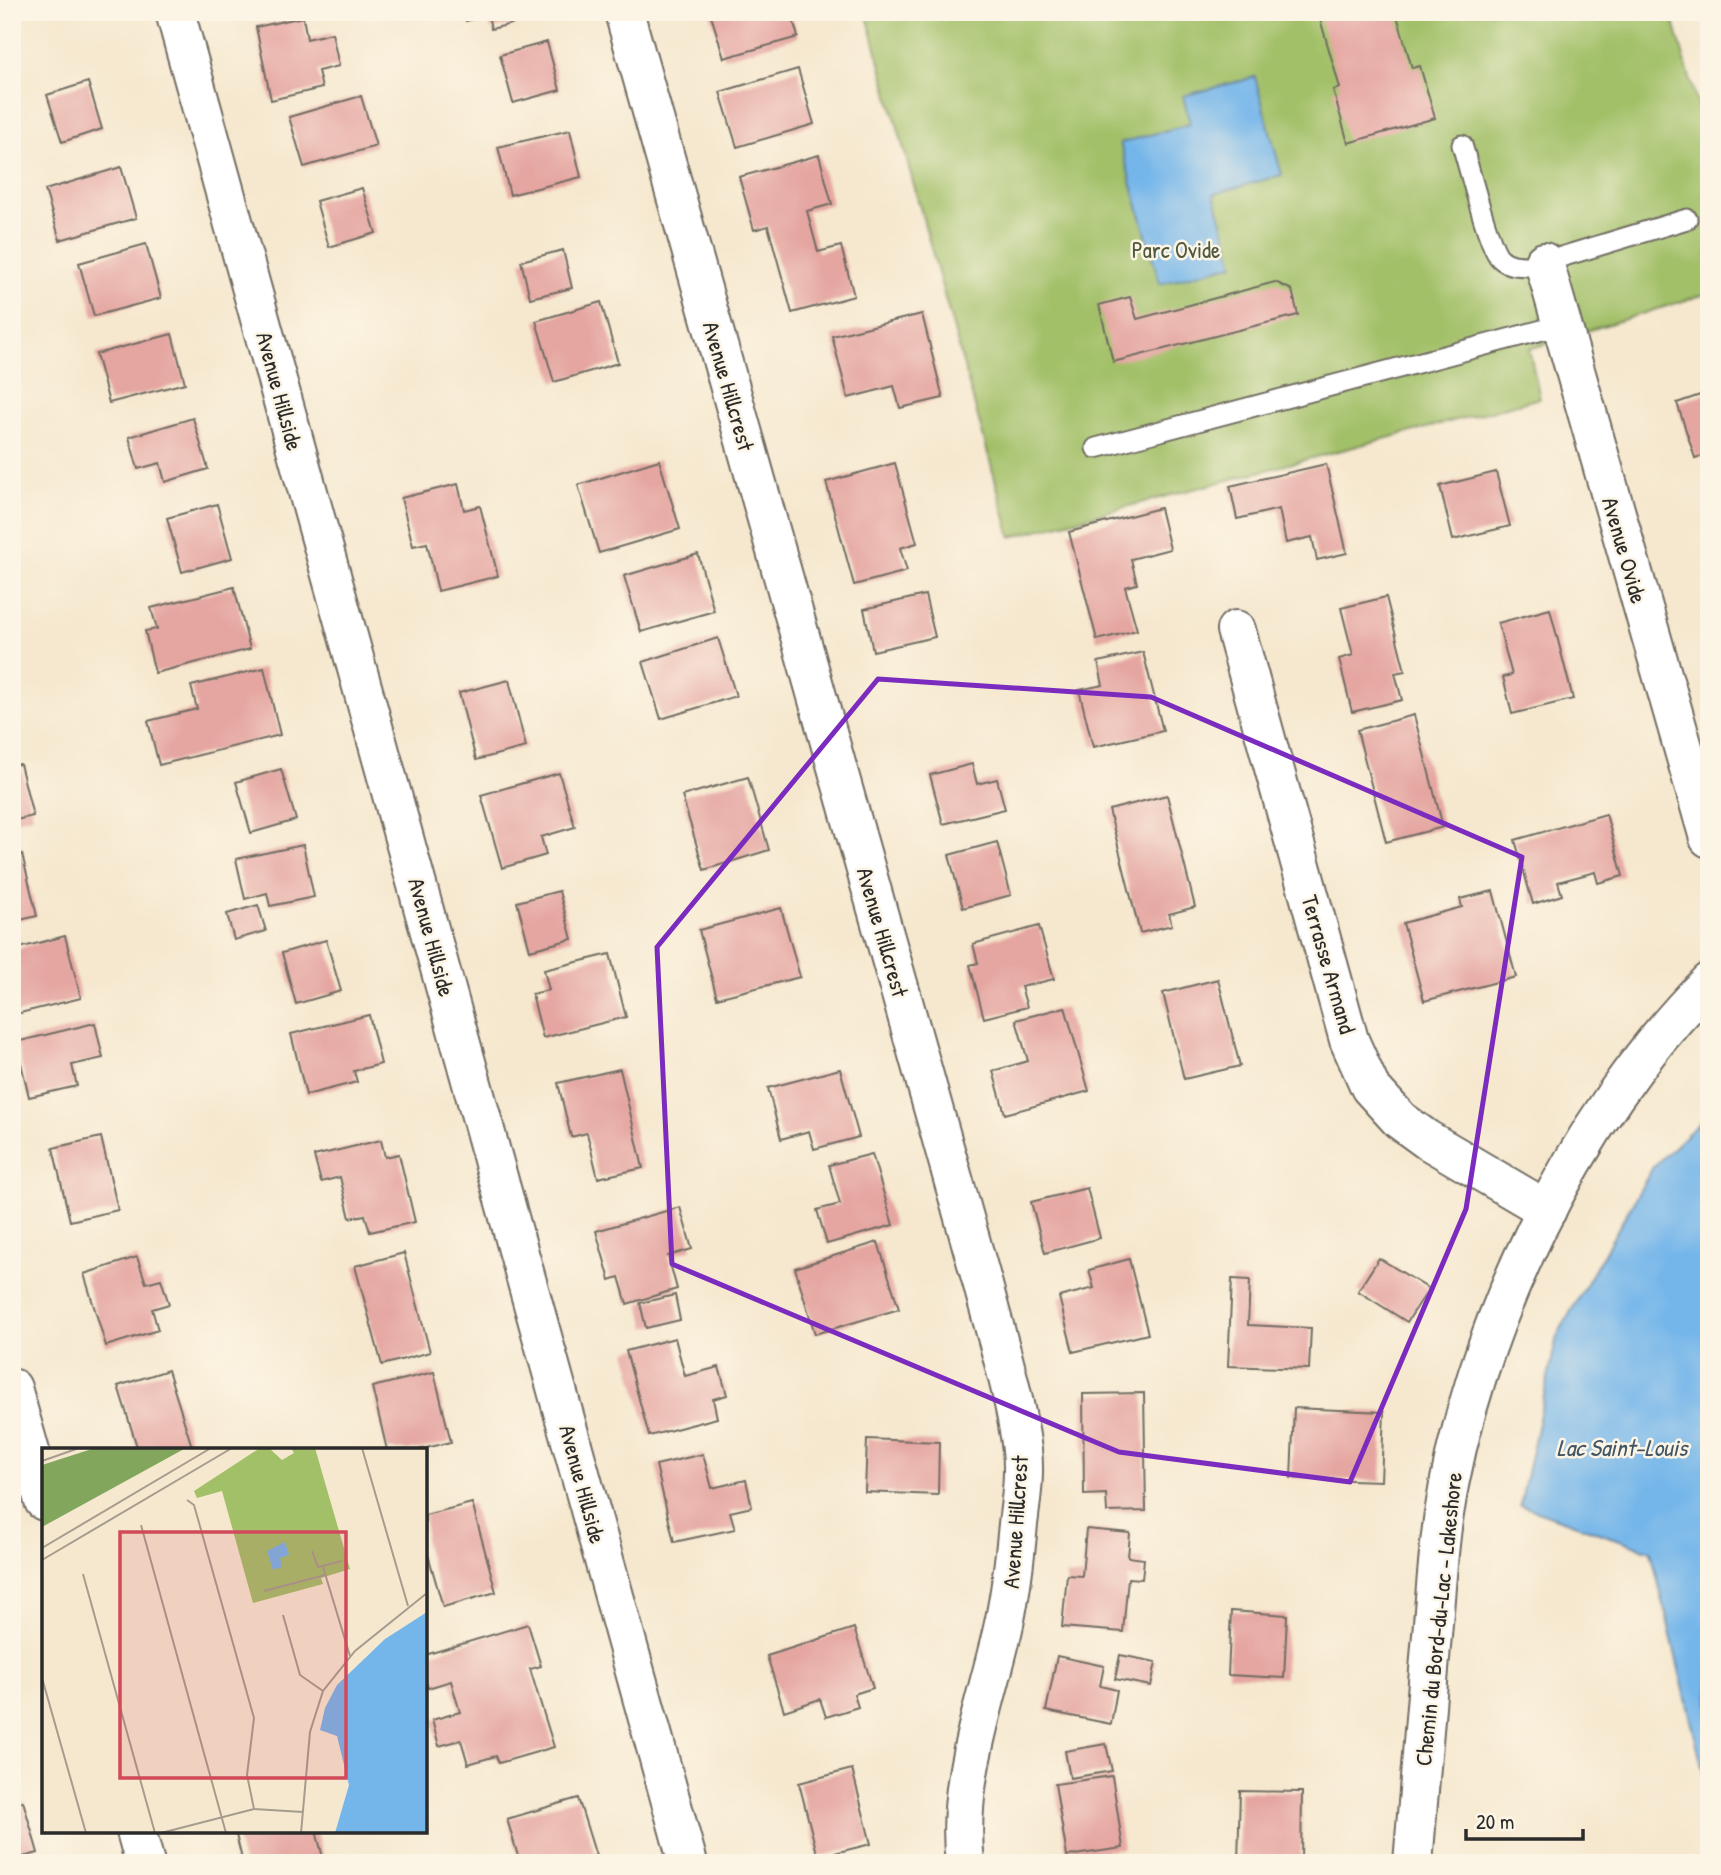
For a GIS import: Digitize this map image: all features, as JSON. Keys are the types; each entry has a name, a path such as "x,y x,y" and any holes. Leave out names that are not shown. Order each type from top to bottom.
{"street":[{"name":"Avenue Hillside","path":"175,12 688,1863"},
{"name":"Avenue Hillcrest","path":"624,12 975,1258 1015,1412 1022,1452 1022,1490 1017,1542 1004,1623 967,1783 963,1815 965,1863"},
{"name":"Avenue Ovide","path":"1544,262 1709,838"},
{"name":"Terrasse Armand","path":"1236,630 1349,1040 1370,1087 1400,1120 1426,1139 1547,1210"},
{"name":"Chemin du Bord-du-Lac - Lakeshore","path":"1413,1863 1444,1520 1452,1473 1480,1368 1517,1274 1573,1162 1634,1070 1709,982"},
{"path":"12,1388 42,1494"},
{"path":"137,1833 145,1863"}],"lane":[{"path":"1462,145 1497,256 1518,266 1531,266 1687,219"},
{"path":"1096,449 1561,325"}],"highlighted area":[{"path":"878,679 1151,697 1522,857 1466,1209 1350,1482 1119,1452 672,1264 657,947"}],"green space":[{"name":"Parc Ovide","path":"866,12 1671,12 1709,145 1709,293 1529,349 1540,398 1011,537"}],"water":[{"path":"1255,77 1282,175 1214,194 1234,264 1160,284 1120,143 1190,124 1183,96"},
{"name":"Lac Saint-Louis","path":"1709,1113 1709,1796 1651,1551 1520,1505 1557,1336 1653,1167"}],"building":[{"path":"463,12 538,12 539,17 491,29 488,15 466,21"},
{"path":"710,12 791,12 798,37 724,58"},
{"path":"1318,12 1396,12 1412,68 1420,66 1435,118 1348,143 1333,90 1340,88"},
{"path":"303,17 307,39 332,33 339,66 318,71 322,88 271,100 256,27"},
{"path":"547,42 560,90 513,103 500,55"},
{"path":"798,69 814,124 737,147 720,92"},
{"path":"88,82 102,129 62,142 47,95"},
{"path":"361,96 376,146 304,167 289,117"},
{"path":"570,130 581,177 510,195 498,147"},
{"path":"819,155 832,204 807,211 818,252 841,246 854,296 792,313 768,226 754,230 739,177"},
{"path":"121,167 136,218 60,240 45,190"},
{"path":"362,188 376,233 329,247 316,201"},
{"path":"146,244 161,298 94,316 79,263"},
{"path":"563,250 572,288 530,298 521,261"},
{"path":"1275,282 1292,290 1298,315 1113,362 1099,305 1130,297 1137,319"},
{"path":"601,302 618,363 554,382 536,321"},
{"path":"922,314 943,398 900,408 894,386 848,398 832,336"},
{"path":"172,334 185,383 109,403 96,354"},
{"path":"1709,392 1709,454 1695,458 1677,403"},
{"path":"193,418 208,469 165,482 160,463 138,469 129,437"},
{"path":"659,460 680,529 599,553 578,485"},
{"path":"895,463 917,543 900,548 907,571 854,585 826,482"},
{"path":"1326,464 1347,553 1317,560 1312,537 1286,543 1279,509 1237,519 1230,486"},
{"path":"1496,472 1510,526 1453,540 1440,486"},
{"path":"458,484 464,510 480,506 498,576 438,591 427,543 413,546 401,498"},
{"path":"217,504 232,558 182,572 167,518"},
{"path":"1160,508 1170,549 1131,559 1137,584 1125,587 1137,630 1097,640 1069,532"},
{"path":"698,554 714,611 641,632 624,576"},
{"path":"234,587 250,649 155,673 145,631 157,629 151,608"},
{"path":"925,595 935,637 873,651 864,609"},
{"path":"1386,597 1405,671 1395,673 1402,700 1352,712 1339,659 1353,655 1341,608"},
{"path":"1550,609 1573,699 1512,714 1503,677 1512,675 1498,623"},
{"path":"718,638 736,696 661,719 643,662"},
{"path":"1143,652 1163,731 1093,747 1079,690 1103,685 1098,662"},
{"path":"264,668 280,735 159,765 148,721 197,709 191,686"},
{"path":"509,680 526,747 476,760 459,693"},
{"path":"1414,715 1443,827 1386,842 1357,730"},
{"path":"20,764 33,816 12,821 12,765"},
{"path":"972,764 977,784 997,779 1005,809 943,824 930,775"},
{"path":"281,769 296,820 251,833 236,782"},
{"path":"559,773 575,827 541,837 546,855 502,868 481,795"},
{"path":"748,777 769,850 704,870 682,796"},
{"path":"1167,795 1195,907 1169,914 1172,925 1140,933 1109,810"},
{"path":"1606,814 1623,876 1598,883 1595,872 1558,882 1562,895 1533,904 1515,840"},
{"path":"997,842 1011,895 963,908 949,855"},
{"path":"303,845 314,897 270,906 267,893 245,899 236,859"},
{"path":"22,854 37,916 12,922 12,856"},
{"path":"559,891 572,939 530,950 517,902"},
{"path":"1493,891 1516,977 1424,1001 1403,923 1462,907 1460,899"},
{"path":"258,905 266,931 234,940 227,914"},
{"path":"781,908 800,977 717,998 699,930"},
{"path":"1039,926 1054,979 1021,987 1027,1007 984,1018 970,965 978,963 973,944"},
{"path":"65,936 81,998 12,1015 12,950"},
{"path":"326,940 341,991 296,1004 282,953"},
{"path":"610,954 626,1017 543,1038 532,994 549,990 544,970"},
{"path":"1218,979 1240,1066 1184,1079 1163,993"},
{"path":"1065,1007 1089,1091 1005,1114 993,1071 1028,1061 1016,1020"},
{"path":"369,1015 381,1064 354,1071 357,1082 306,1095 291,1034"},
{"path":"95,1023 103,1058 72,1065 77,1086 29,1097 16,1042"},
{"path":"620,1069 643,1168 598,1178 587,1133 571,1137 558,1083"},
{"path":"840,1069 859,1137 814,1149 809,1131 781,1139 768,1088"},
{"path":"101,1137 118,1210 70,1221 53,1148"},
{"path":"381,1140 385,1157 399,1154 415,1222 370,1232 365,1215 350,1218 340,1177 321,1182 314,1156"},
{"path":"872,1154 893,1225 827,1244 817,1210 840,1204 829,1165"},
{"path":"1087,1188 1100,1238 1045,1253 1031,1202"},
{"path":"680,1207 692,1249 668,1256 677,1289 627,1304 619,1277 610,1280 596,1231"},
{"path":"878,1242 899,1309 815,1334 795,1268"},
{"path":"404,1253 430,1352 382,1365 355,1266"},
{"path":"137,1257 146,1283 161,1279 169,1304 152,1309 158,1330 106,1346 84,1274"},
{"path":"1379,1258 1429,1289 1407,1322 1358,1291"},
{"path":"1129,1259 1148,1334 1073,1352 1059,1297 1094,1288 1089,1270"},
{"path":"1232,1279 1250,1280 1248,1325 1311,1328 1309,1369 1228,1366"},
{"path":"675,1295 680,1320 646,1328 640,1303"},
{"path":"675,1338 685,1376 719,1367 727,1395 713,1399 717,1418 649,1436 626,1351"},
{"path":"168,1370 192,1448 137,1448 118,1386"},
{"path":"434,1372 451,1442 426,1448 387,1448 372,1387"},
{"path":"1144,1393 1146,1511 1107,1512 1106,1494 1084,1495 1083,1394"},
{"path":"1294,1408 1384,1412 1381,1481 1291,1478"},
{"path":"867,1439 939,1442 938,1495 865,1492"},
{"path":"703,1454 712,1488 746,1480 752,1507 730,1512 735,1529 674,1542 656,1465"},
{"path":"472,1503 496,1592 443,1607 427,1551 427,1514"},
{"path":"1086,1529 1130,1533 1128,1557 1144,1559 1142,1579 1128,1578 1123,1632 1062,1627 1067,1575 1082,1576"},
{"path":"1231,1611 1287,1615 1284,1678 1228,1675"},
{"path":"528,1624 541,1666 530,1669 554,1747 499,1763 496,1756 468,1764 461,1740 439,1746 432,1720 460,1712 451,1681 428,1688 427,1654"},
{"path":"854,1628 873,1688 854,1694 858,1707 826,1717 820,1699 784,1711 767,1656"},
{"path":"1120,1655 1156,1662 1151,1686 1115,1679"},
{"path":"1057,1656 1104,1666 1100,1686 1117,1690 1111,1724 1046,1711"},
{"path":"1106,1744 1112,1771 1070,1778 1065,1751"},
{"path":"852,1769 871,1844 818,1857 799,1783"},
{"path":"1112,1776 1123,1848 1067,1856 1055,1784"},
{"path":"1240,1791 1302,1792 1301,1863 1238,1863"},
{"path":"578,1798 596,1856 573,1863 520,1863 507,1819"},
{"path":"23,1801 38,1853 12,1860 12,1804"},
{"path":"236,1833 317,1833 324,1861 316,1863 243,1863"}]}
